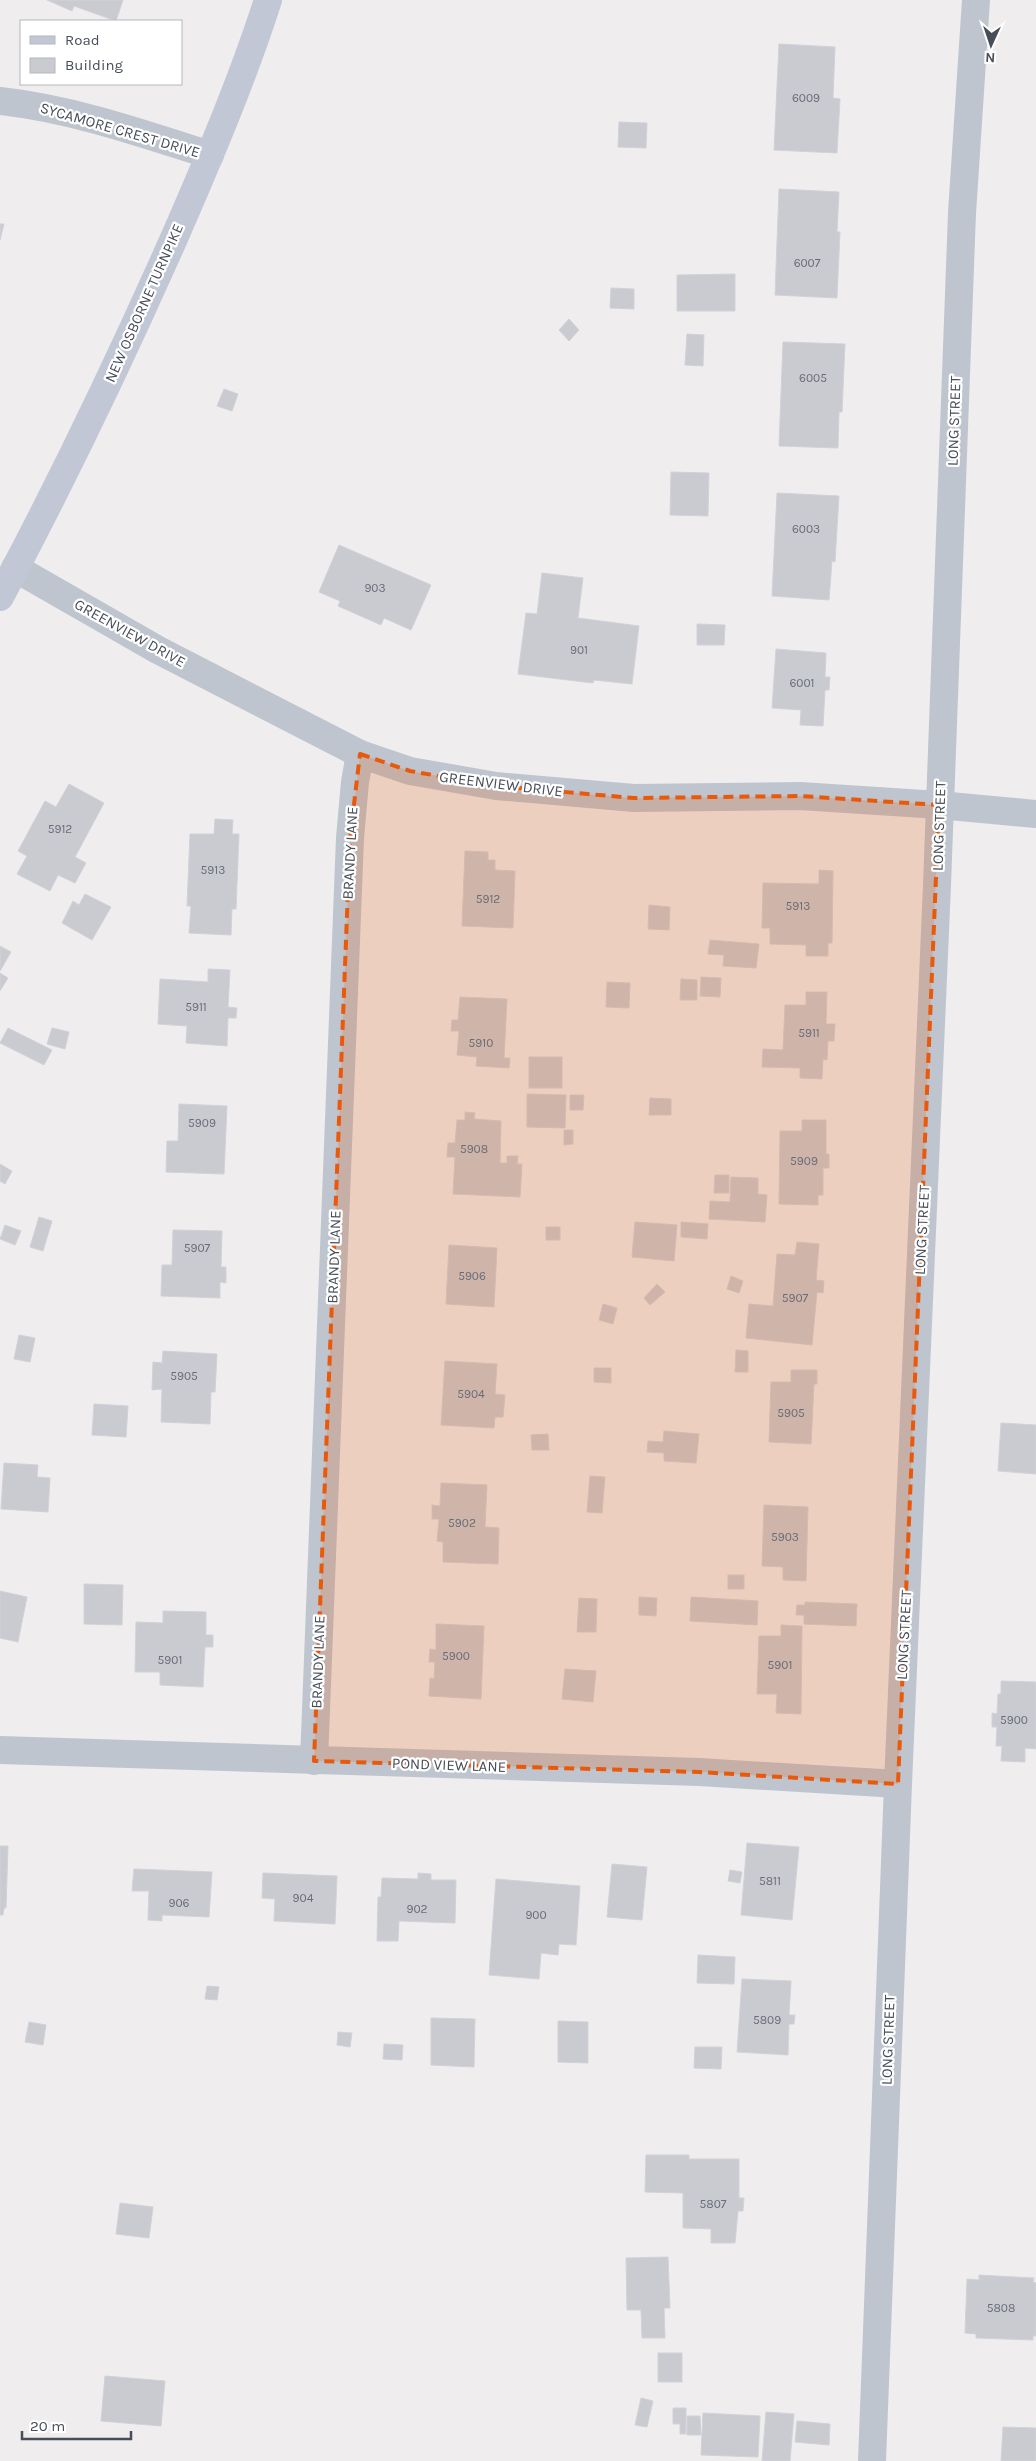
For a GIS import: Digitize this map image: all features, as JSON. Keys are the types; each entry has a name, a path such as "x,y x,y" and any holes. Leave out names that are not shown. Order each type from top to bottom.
{"street":[{"name":"NEW OSBORNE TURNPIKE","path":"0,597 126,346 210,155 268,0"},
{"name":"LONG STREET","path":"872,2461 962,213 976,0"},
{"name":"SYCAMORE CREST DRIVE","path":"0,100 30,104 110,123 210,155"},
{"name":"GREENVIEW DRIVE","path":"16,568 158,650 360,754 410,771 506,787 634,798 800,796 939,804 1036,814"},
{"name":"BRANDY LANE","path":"314,1761 350,838 355,782 360,754"},
{"name":"POND VIEW LANE","path":"0,1750 699,1772 898,1784"}],"highlighted area":[{"path":"360,754 410,771 496,786 634,798 800,796 939,805 898,1784 699,1772 314,1761 350,838"}],"building":[{"path":"47,0 123,0 116,20 74,6 72,11"},
{"path":"779,44 835,47 833,98 840,99 837,153 774,150"},
{"path":"619,122 647,123 646,148 618,147"},
{"path":"779,189 839,192 837,232 840,232 837,298 775,295"},
{"path":"0,224 4,224 0,240"},
{"path":"735,274 735,311 677,311 677,275"},
{"path":"611,288 634,289 634,309 610,308"},
{"path":"569,319 579,330 569,341 559,330"},
{"path":"687,334 704,335 703,366 685,365"},
{"path":"783,342 845,344 842,412 839,412 838,448 779,446"},
{"path":"224,389 238,394 232,411 217,406"},
{"path":"671,472 709,473 708,516 670,515"},
{"path":"777,493 839,496 835,562 832,561 829,600 772,596"},
{"path":"339,545 431,585 411,630 384,618 381,625 338,606 340,601 319,592"},
{"path":"542,573 583,578 578,618 639,626 632,684 594,680 593,683 518,674 526,613 537,614"},
{"path":"697,624 725,625 724,645 697,645"},
{"path":"776,649 826,653 825,677 830,677 829,690 825,690 823,726 800,725 801,710 772,708"},
{"path":"69,784 104,803 75,857 86,863 75,883 58,875 50,891 17,874 27,856 18,851 45,801 56,807"},
{"path":"215,819 233,820 232,834 239,834 236,909 232,909 231,935 189,933 191,906 187,906 190,834 214,834"},
{"path":"465,851 488,852 488,860 495,860 495,870 515,871 513,928 462,926"},
{"path":"819,870 833,871 832,943 828,943 828,956 806,956 806,945 770,944 770,928 762,928 763,883 819,884"},
{"path":"85,894 111,907 92,940 62,923 73,901 79,905"},
{"path":"649,905 670,907 669,930 648,929"},
{"path":"710,940 759,944 756,968 723,966 724,955 708,954"},
{"path":"0,946 11,952 0,971"},
{"path":"208,969 230,970 228,1007 237,1008 236,1018 228,1018 227,1046 186,1043 187,1026 158,1024 160,979 208,982"},
{"path":"0,973 8,978 0,991"},
{"path":"701,977 721,978 720,997 700,996"},
{"path":"681,979 697,980 697,1000 680,1000"},
{"path":"607,982 630,983 629,1008 606,1007"},
{"path":"806,992 827,992 826,1024 835,1024 834,1041 828,1041 827,1060 823,1059 822,1079 800,1078 800,1068 762,1067 763,1049 783,1050 785,1005 806,1005"},
{"path":"460,997 507,999 504,1058 510,1058 509,1068 476,1066 477,1057 457,1055 459,1031 451,1031 452,1020 458,1020"},
{"path":"8,1028 52,1050 44,1065 0,1043"},
{"path":"52,1028 69,1032 65,1049 47,1044"},
{"path":"529,1057 562,1057 562,1088 529,1088"},
{"path":"527,1094 566,1095 565,1128 527,1127"},
{"path":"570,1095 584,1095 583,1110 570,1110"},
{"path":"650,1098 671,1099 671,1115 649,1115"},
{"path":"179,1104 227,1106 224,1174 166,1172 167,1141 178,1141"},
{"path":"465,1112 475,1113 474,1119 501,1121 500,1163 507,1163 507,1156 518,1156 517,1164 522,1164 520,1197 453,1194 455,1157 447,1157 448,1143 455,1143 457,1120 465,1120"},
{"path":"802,1120 826,1120 826,1154 829,1154 829,1168 823,1168 823,1195 818,1195 818,1205 779,1204 780,1131 802,1131"},
{"path":"564,1130 573,1130 573,1144 564,1145"},
{"path":"0,1164 12,1171 5,1184 0,1181"},
{"path":"715,1175 729,1175 729,1193 714,1193"},
{"path":"731,1177 758,1178 758,1194 767,1195 765,1222 709,1219 710,1201 730,1202"},
{"path":"39,1217 52,1221 43,1251 30,1247"},
{"path":"635,1222 677,1225 674,1261 632,1257"},
{"path":"681,1222 708,1224 707,1239 681,1237"},
{"path":"5,1225 21,1231 15,1245 0,1239"},
{"path":"546,1227 560,1227 560,1240 546,1240"},
{"path":"173,1230 222,1231 221,1267 226,1267 226,1283 220,1282 220,1298 161,1296 162,1265 172,1265"},
{"path":"797,1242 819,1244 816,1280 824,1281 823,1293 817,1292 812,1345 746,1338 749,1304 773,1306 777,1254 795,1255"},
{"path":"449,1245 497,1248 494,1307 446,1304"},
{"path":"731,1276 743,1281 739,1293 727,1289"},
{"path":"657,1284 665,1292 650,1305 644,1298"},
{"path":"603,1304 617,1308 613,1324 599,1320"},
{"path":"19,1335 35,1338 30,1362 14,1359"},
{"path":"736,1350 748,1351 748,1372 735,1372"},
{"path":"163,1351 217,1354 215,1392 211,1392 210,1424 161,1422 162,1389 152,1390 153,1362 162,1363"},
{"path":"445,1361 497,1364 495,1394 505,1395 503,1417 495,1417 494,1428 441,1425"},
{"path":"594,1368 611,1368 611,1383 594,1382"},
{"path":"791,1370 817,1370 817,1384 814,1384 811,1444 769,1442 771,1382 791,1382"},
{"path":"94,1404 128,1406 126,1437 92,1435"},
{"path":"1001,1423 1036,1425 1036,1474 998,1471"},
{"path":"664,1431 699,1434 696,1463 664,1461 664,1453 647,1452 648,1441 663,1442"},
{"path":"548,1434 549,1450 532,1450 531,1435"},
{"path":"4,1463 38,1465 37,1477 50,1478 48,1512 1,1509"},
{"path":"590,1476 605,1477 602,1513 587,1512"},
{"path":"441,1483 487,1485 485,1527 499,1528 498,1564 443,1562 443,1542 437,1541 439,1519 432,1519 432,1505 440,1506"},
{"path":"764,1505 808,1507 806,1581 783,1580 783,1567 762,1566"},
{"path":"728,1575 744,1575 744,1589 728,1589"},
{"path":"84,1584 123,1585 122,1625 84,1624"},
{"path":"0,1591 27,1597 18,1642 0,1638"},
{"path":"639,1597 657,1598 656,1616 639,1615"},
{"path":"691,1597 758,1601 757,1625 690,1621"},
{"path":"579,1598 597,1599 596,1632 577,1632"},
{"path":"805,1602 857,1604 856,1626 804,1624 804,1615 796,1615 797,1605 805,1605"},
{"path":"163,1611 206,1612 206,1635 213,1635 213,1647 205,1647 203,1687 160,1685 160,1672 135,1672 136,1622 163,1623"},
{"path":"436,1624 484,1626 481,1699 429,1696 430,1678 434,1679 435,1662 429,1662 430,1649 436,1650"},
{"path":"781,1625 802,1626 801,1714 776,1713 777,1694 757,1694 759,1636 781,1636"},
{"path":"565,1669 596,1671 593,1702 562,1699"},
{"path":"1001,1681 1036,1682 1036,1749 1025,1748 1025,1762 1001,1761 1002,1746 996,1746 997,1727 992,1727 992,1713 997,1714 998,1694 1001,1694"},
{"path":"747,1843 799,1847 792,1920 741,1915"},
{"path":"0,1846 8,1846 6,1908 4,1908 3,1915 0,1915"},
{"path":"612,1864 647,1867 642,1920 607,1917"},
{"path":"134,1869 212,1872 209,1917 162,1915 162,1921 148,1920 149,1891 132,1891"},
{"path":"730,1870 742,1872 740,1883 728,1881"},
{"path":"263,1873 337,1876 335,1924 274,1921 275,1899 262,1898"},
{"path":"418,1873 431,1874 431,1880 456,1880 455,1923 399,1921 398,1941 377,1941 378,1897 381,1897 382,1878 418,1879"},
{"path":"496,1879 580,1886 576,1945 559,1944 558,1955 541,1953 539,1979 489,1975"},
{"path":"698,1955 735,1957 734,1984 697,1983"},
{"path":"742,1979 791,1981 789,2015 795,2015 794,2024 789,2024 788,2055 737,2052"},
{"path":"207,1986 219,1987 217,2000 205,1999"},
{"path":"431,2018 475,2019 474,2067 431,2065"},
{"path":"558,2021 588,2022 588,2063 558,2062"},
{"path":"29,2022 46,2025 43,2045 25,2042"},
{"path":"338,2032 352,2033 350,2047 337,2045"},
{"path":"384,2044 403,2045 402,2060 383,2059"},
{"path":"695,2047 722,2047 721,2069 694,2068"},
{"path":"646,2155 689,2155 689,2159 739,2159 739,2198 744,2198 743,2211 738,2211 735,2243 711,2243 711,2229 683,2228 683,2193 645,2192"},
{"path":"120,2203 153,2207 149,2238 116,2234"},
{"path":"668,2257 670,2308 664,2308 665,2338 642,2338 641,2310 627,2310 626,2258"},
{"path":"979,2275 1034,2278 1033,2282 1036,2283 1036,2336 1033,2336 1033,2340 976,2338 976,2334 965,2333 967,2279 979,2280"},
{"path":"658,2353 682,2353 682,2382 658,2382"},
{"path":"105,2376 165,2381 161,2426 101,2421"},
{"path":"641,2398 653,2401 647,2427 635,2425"},
{"path":"673,2408 686,2408 686,2434 680,2434 680,2424 673,2424"},
{"path":"766,2412 794,2414 790,2461 762,2461"},
{"path":"703,2413 760,2416 758,2457 701,2455"},
{"path":"687,2416 700,2416 701,2435 687,2435"},
{"path":"797,2421 830,2424 829,2445 795,2442"},
{"path":"1003,2427 1036,2428 1036,2461 1001,2461"}]}
